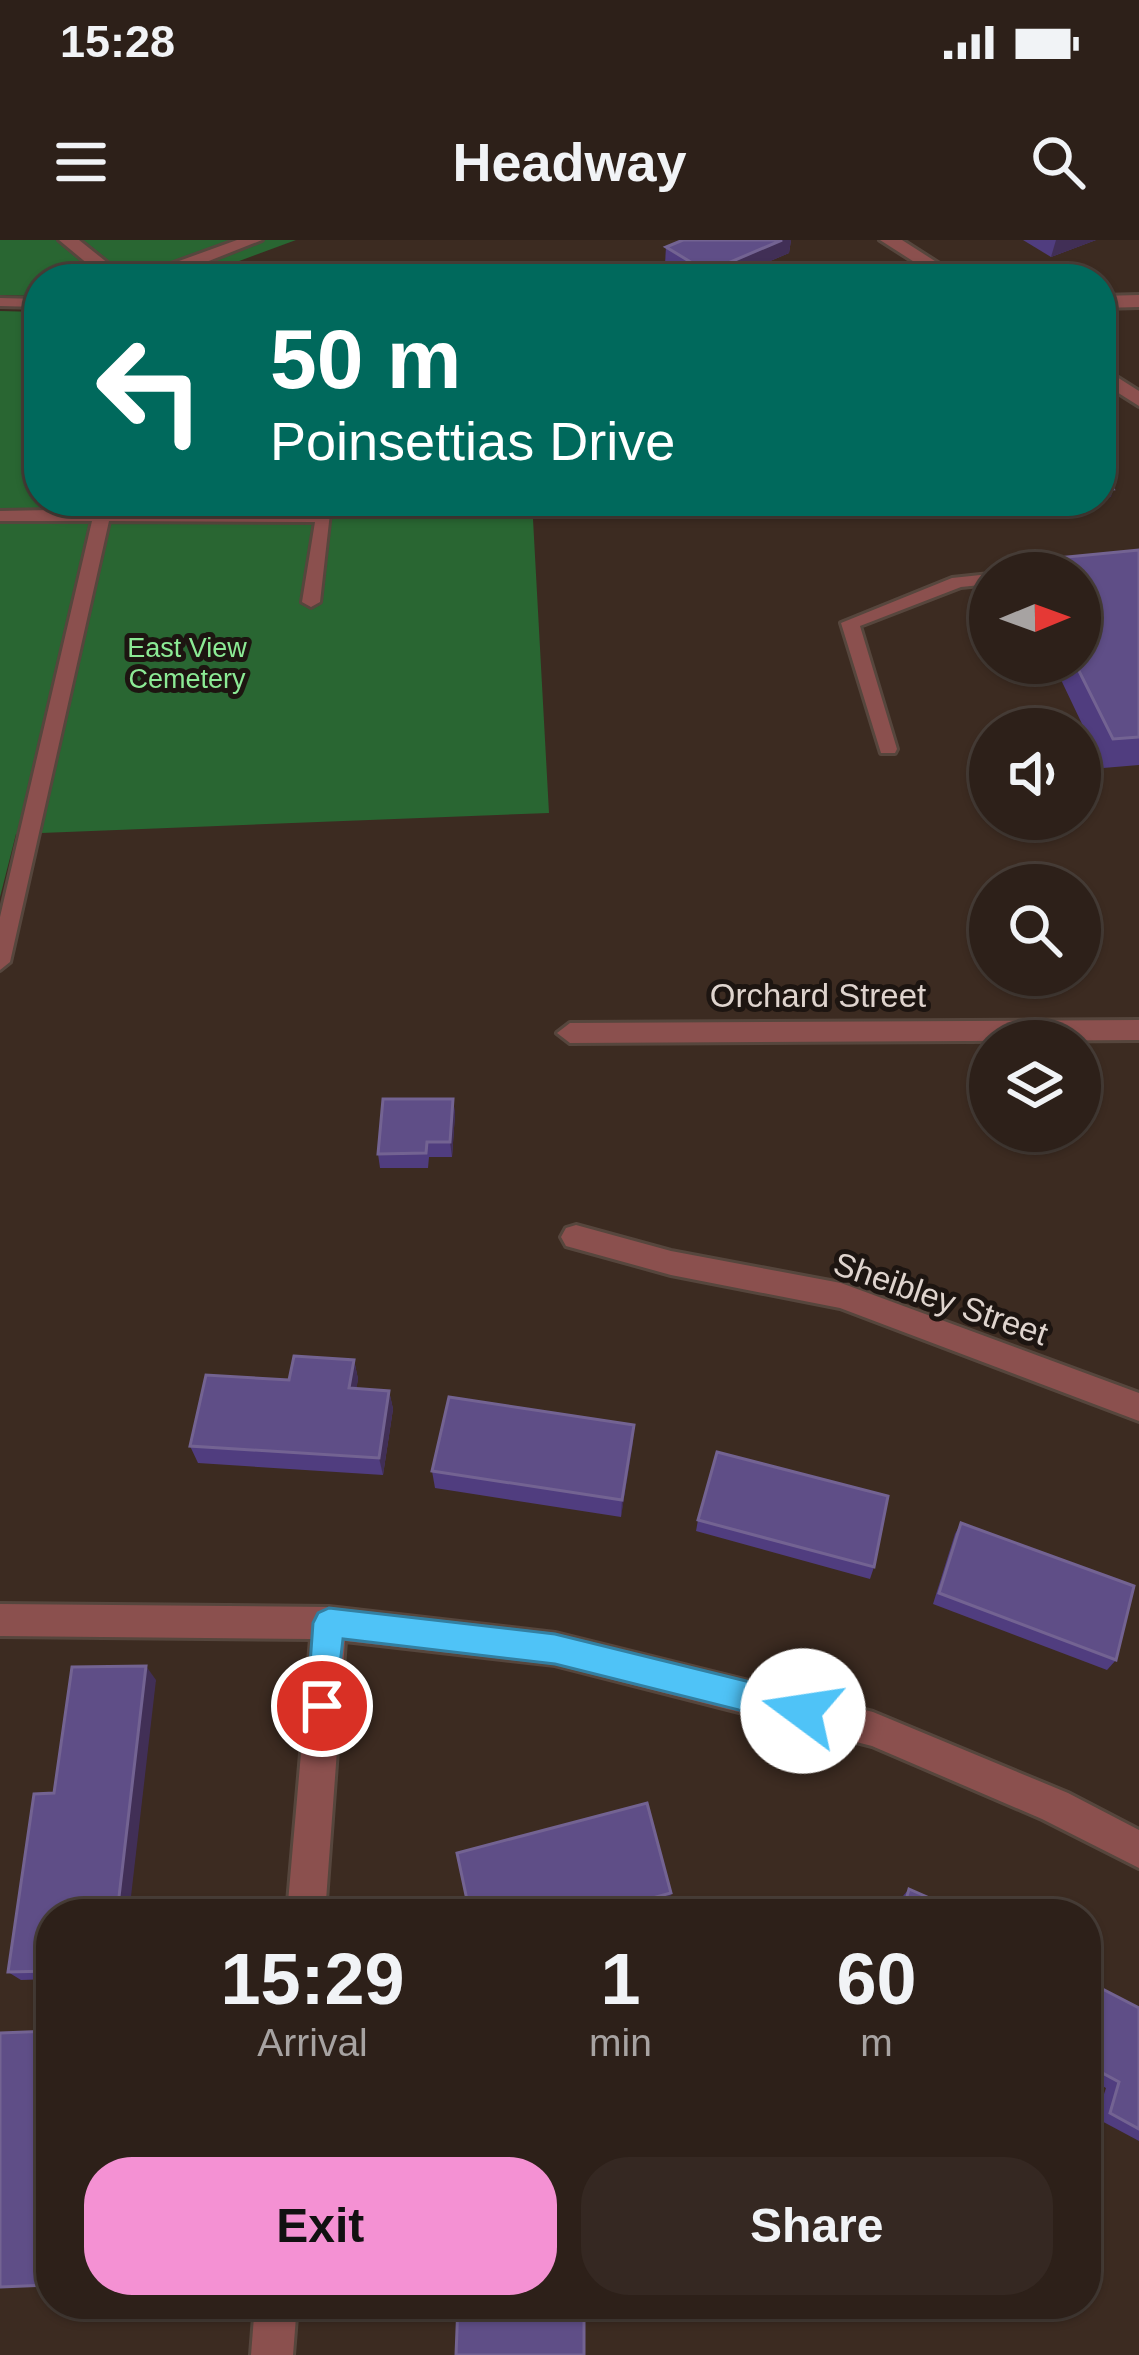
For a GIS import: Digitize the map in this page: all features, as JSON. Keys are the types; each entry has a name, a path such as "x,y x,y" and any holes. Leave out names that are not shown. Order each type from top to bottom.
{"street":[{"path":"68,240 98,264"},
{"path":"188,264 253,240"},
{"path":"889,240 929,264"},
{"name":"Orchard Street","path":"570,1033 1139,1030"},
{"name":"Sheibley Street","path":"576,1237 671,1263 841,1296 1139,1407"},
{"path":"0,1620 329,1623 555,1649 873,1729 1054,1806 1139,1850"},
{"path":"307,1899 329,1623"},
{"path":"272,2355 275,2319"}],"lane":[{"path":"0,962 10,873 101,516"},
{"path":"250,516 324,517 311,602"},
{"path":"888,749 850,623 969,581"}],"green space":[{"path":"0,240 296,240 231,264 24,264 24,296 0,295"},
{"name":"East View Cemetery","path":"0,311 24,312 24,516 533,516 549,813 16,834 0,897"}],"building":[{"path":"683,240 782,240 726,264 694,264 666,247"},
{"path":"1139,550 1139,737 1113,739 1086,684 1101,684 1101,554"},
{"path":"383,1099 453,1099 450,1142 427,1142 426,1153 378,1154"},
{"path":"294,1356 354,1360 349,1388 389,1391 379,1458 190,1446 206,1375 289,1380"},
{"path":"449,1397 634,1425 622,1500 432,1471"},
{"path":"717,1452 888,1496 874,1567 698,1520"},
{"path":"961,1523 1134,1586 1116,1660 939,1593"},
{"path":"146,1666 119,1899 36,1899 36,1971 8,1972 34,1794 54,1793 72,1667"},
{"path":"647,1803 671,1893 649,1899 467,1899 457,1853"},
{"path":"909,1889 932,1899 906,1899"},
{"path":"1101,1988 1139,2008 1139,2129 1110,2113 1119,2082 1101,2072"},
{"path":"36,2032 36,2286 0,2287 0,2033"},
{"path":"457,2319 584,2319 584,2355 456,2355"}],"route":[{"path":"322,1706 329,1623 555,1649 803,1711"}]}
